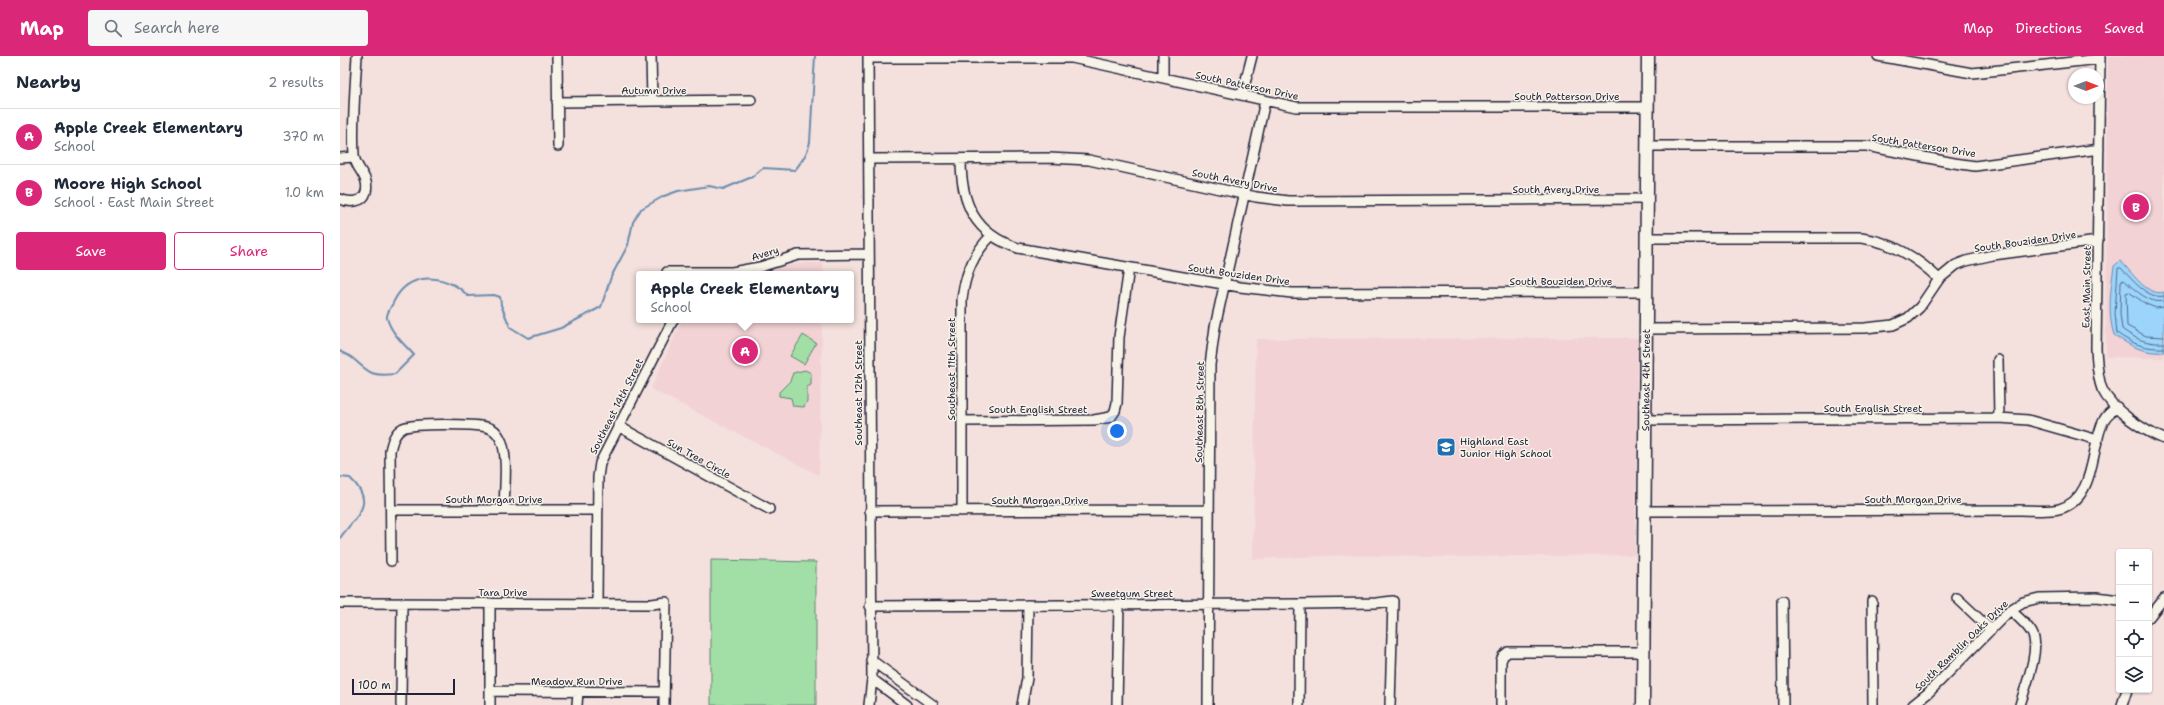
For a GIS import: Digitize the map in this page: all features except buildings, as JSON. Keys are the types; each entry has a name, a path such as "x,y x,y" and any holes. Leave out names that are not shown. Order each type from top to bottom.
{"main road":[{"name":"Southeast 4th Street","path":"1643,705 1648,56"}],"street":[{"path":"340,199 355,202 362,199 366,194 365,177 354,157 356,56"},
{"path":"557,56 558,146"},
{"path":"651,56 652,100"},
{"path":"1163,56 1163,78"},
{"path":"1242,95 1252,56"},
{"path":"1878,56 1972,74 2100,57"},
{"name":"South Patterson Drive","path":"868,57 1072,57 1242,95 1265,102 1296,107 1648,107"},
{"name":"Southeast 12th Street","path":"868,57 870,606 872,679 869,705"},
{"name":"East Main Street","path":"2100,57 2097,365 2103,390 2117,407 2142,428 2164,439"},
{"name":"Autumn Drive","path":"557,102 750,100"},
{"name":"Southeast 8th Street","path":"1208,705 1210,604 1208,381 1212,345 1224,284 1265,102"},
{"name":"South Patterson Drive","path":"1648,146 1867,146 1975,166 2099,149"},
{"path":"340,158 354,157"},
{"name":"South Avery Drive","path":"869,160 1049,158 1090,160 1245,195 1288,201 1648,199"},
{"name":"South Bouziden Drive","path":"961,160 961,176 967,204 977,220 991,236 1018,248 1224,284 1292,293 1647,292"},
{"name":"Southeast 11th Street","path":"962,511 963,285 972,260 991,236"},
{"path":"1647,238 1861,238 1882,242 1901,250 1921,263 1938,279"},
{"name":"South Bouziden Drive","path":"1646,328 1880,328 1901,322 1914,314 1938,279 1956,265 1976,258 2098,241"},
{"name":"Avery","path":"726,271 748,270 798,255 869,254"},
{"name":"South English Street","path":"962,421 1094,420 1106,418 1113,414 1117,403 1119,337 1129,268"},
{"name":"Southeast 14th Street","path":"597,603 599,468 603,455 671,323"},
{"path":"1998,360 1999,418"},
{"name":"South Morgan Drive","path":"1645,511 2060,508 2071,503 2083,489 2090,473 2105,419 2117,407"},
{"name":"South English Street","path":"1646,420 1999,418 2028,420 2098,440"},
{"path":"391,560 390,451 393,439 399,431 414,426 475,426 486,427 497,433 504,448 504,510"},
{"name":"Sun Tree Circle","path":"618,426 769,510"},
{"name":"South Morgan Drive","path":"391,510 598,510"},
{"name":"South Morgan Drive","path":"870,511 1209,510"},
{"name":"South Ramblin Oaks Drive","path":"1913,705 1928,693 2010,610 2023,602 2039,598 2098,597 2116,600"},
{"path":"1957,598 1991,630"},
{"path":"2152,612 2164,598"},
{"name":"Sweetgum Street","path":"870,606 1300,604 1376,603 1393,601 1390,705"},
{"path":"1782,601 1783,705"},
{"name":"Tara Drive","path":"340,603 652,604 666,602 664,692"},
{"path":"1872,602 1873,705"},
{"path":"401,705 402,603"},
{"path":"490,603 490,705"},
{"path":"1299,705 1300,604"},
{"path":"1022,705 1027,678 1028,605"},
{"path":"1117,705 1119,605"},
{"path":"2010,610 2028,627 2032,633 2035,644 2020,705"},
{"path":"1501,705 1503,656 1512,652 1643,652"},
{"path":"871,660 933,705"},
{"path":"872,679 907,705"},
{"name":"Meadow Run Drive","path":"490,691 664,692"},
{"path":"577,705 578,692"},
{"path":"664,692 664,705"},
{"path":"2122,705 2126,693"}],"shaded area":[{"path":"2108,56 2164,56 2164,358 2106,357"},
{"path":"805,263 823,263 823,271 766,271"},
{"path":"681,323 822,323 819,475 651,389"},
{"name":"Highland East Junior High School","path":"1638,338 1635,555 1435,557 1344,555 1253,559 1256,339"}],"green space":[{"path":"803,335 816,343 804,364 790,356"},
{"path":"805,370 811,373 811,385 807,387 807,402 804,407 793,406 791,398 779,396 779,392 790,381 793,373"},
{"path":"711,560 816,562 816,705 711,705"}],"water":[{"path":"2120,261 2145,287 2157,293 2164,292 2164,352 2150,352 2138,348 2126,343 2114,335 2110,309 2111,292 2114,266"}],"waterway":[{"path":"340,351 351,357 370,372 380,375 395,374 414,355 398,338 392,329 387,318 387,314 399,293 405,287 412,282 428,278 445,281 458,287 468,296 494,295 500,297 501,305 510,327 528,338 561,328 601,307 611,277 628,245 633,222 641,209 664,196 678,191 709,186 723,189 752,177 763,168 795,170 806,153 810,142 815,56"},
{"path":"340,477 350,478 358,487 362,495 363,502 362,509 340,538"}],"place":[{"name":"Moore High School","path":"2136,207"},
{"name":"Apple Creek Elementary","path":"745,351"},
{"name":"Highland East Junior High School","path":"1446,447"}]}
